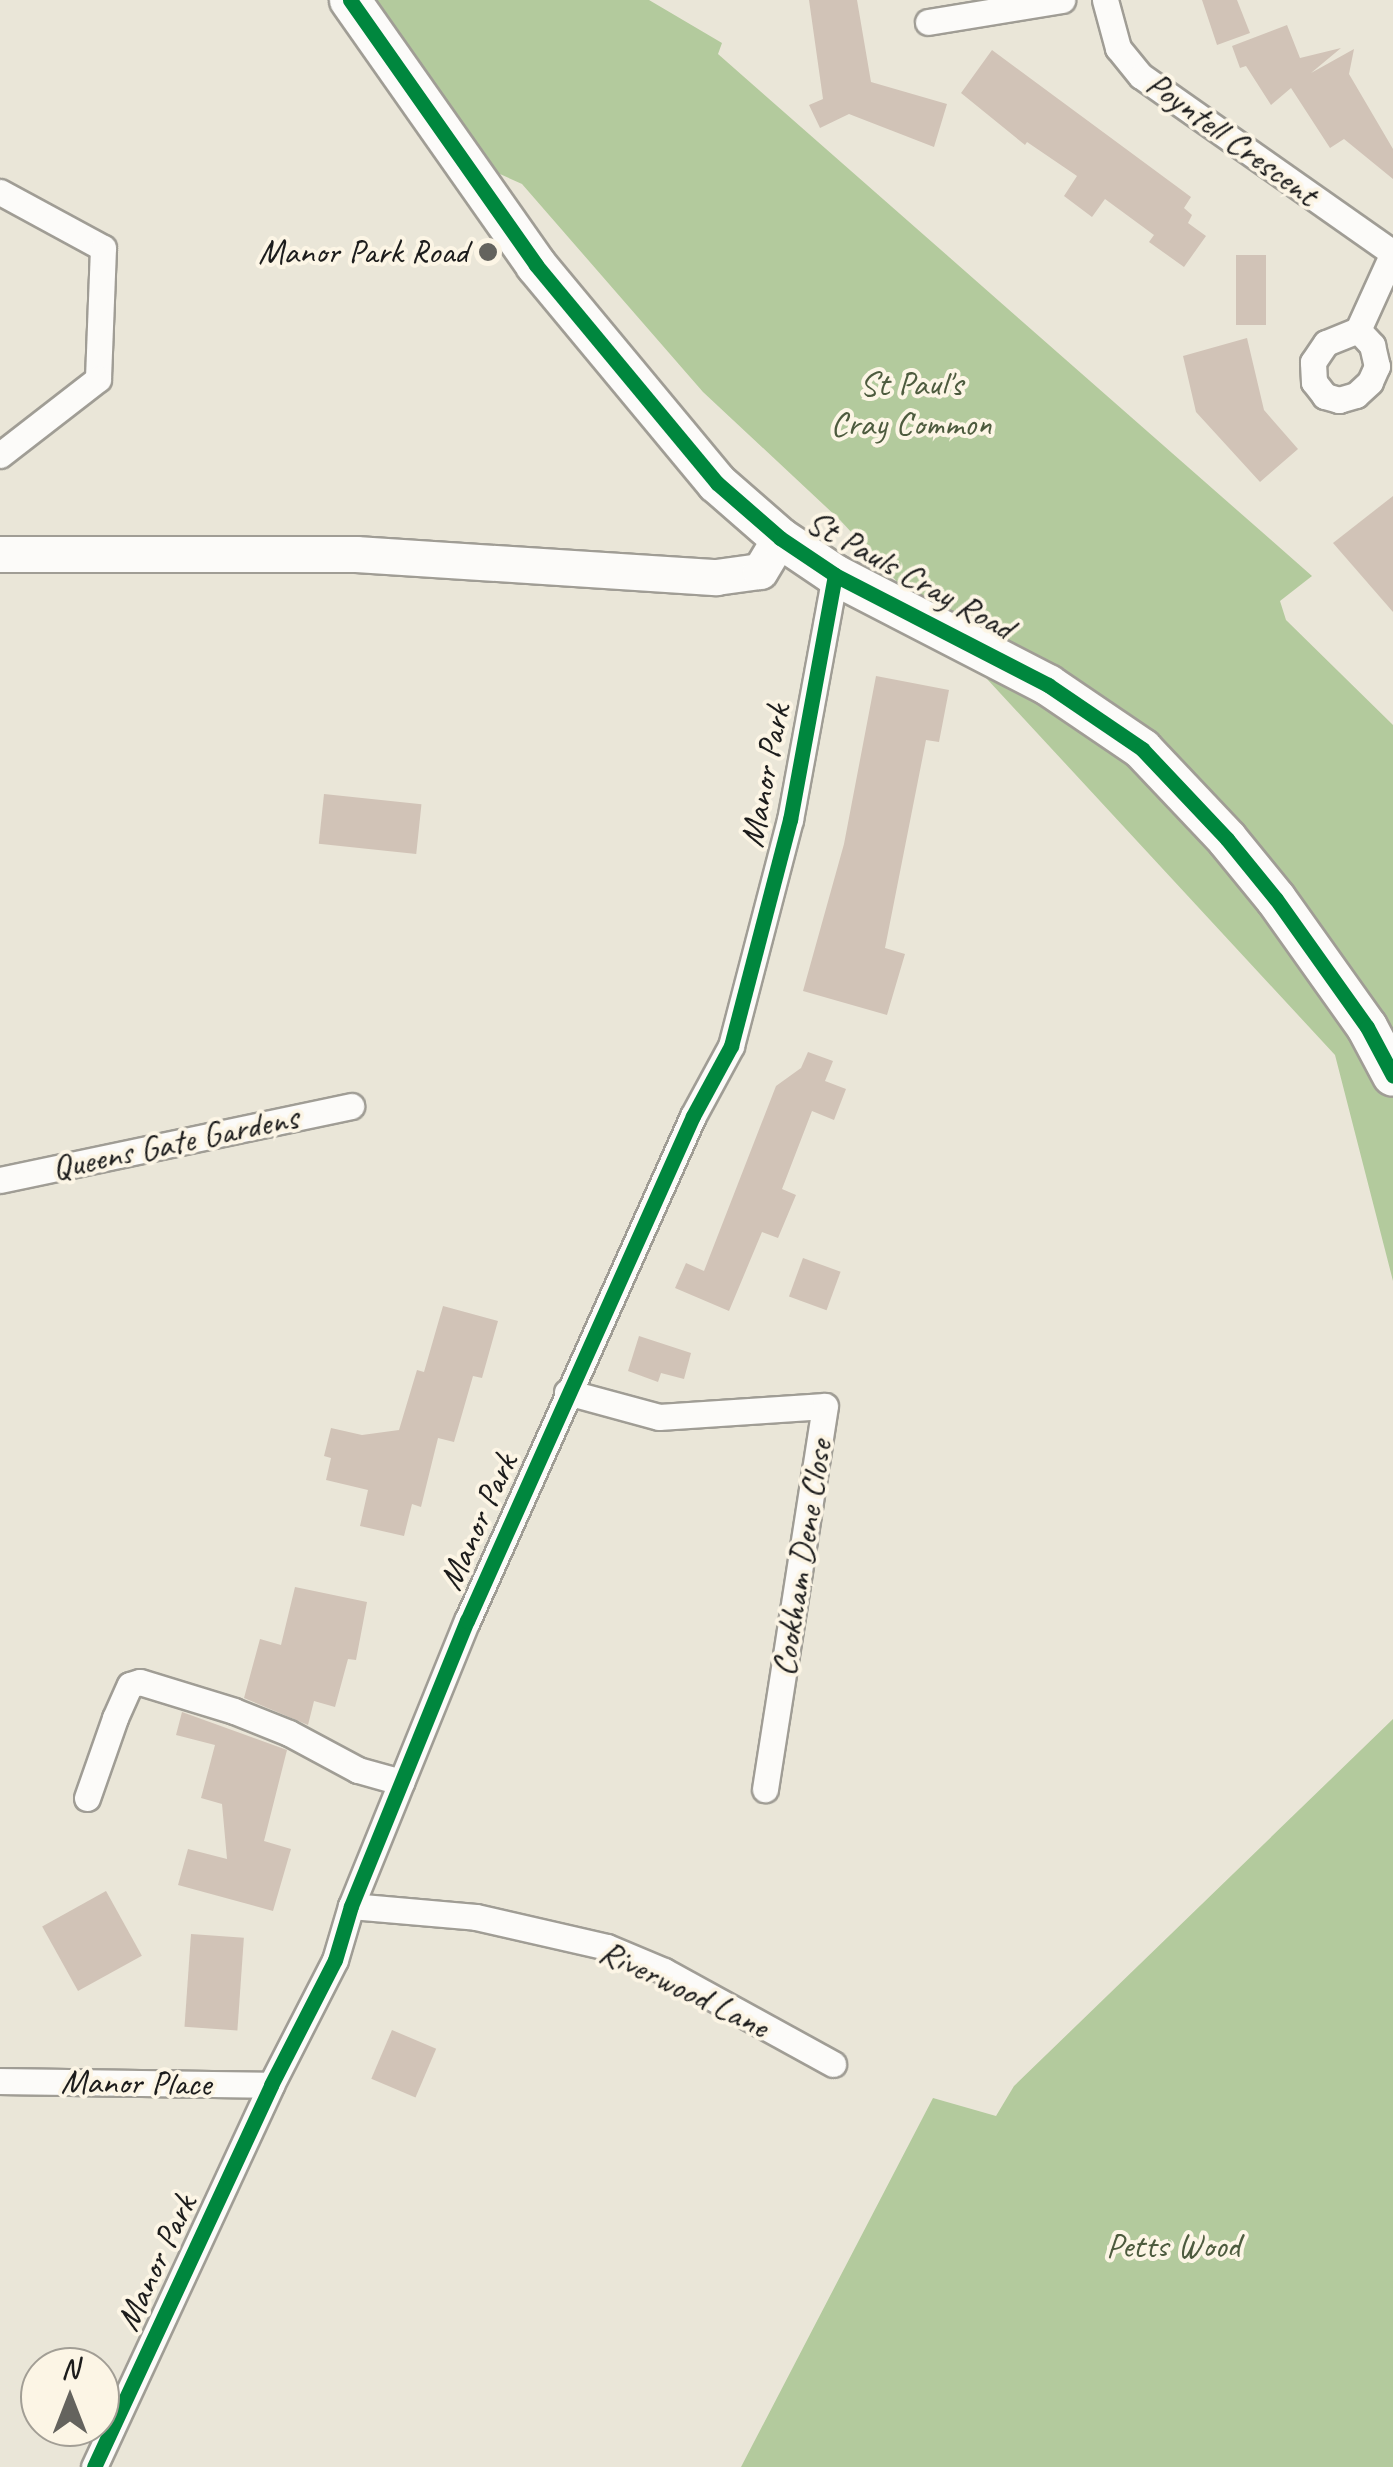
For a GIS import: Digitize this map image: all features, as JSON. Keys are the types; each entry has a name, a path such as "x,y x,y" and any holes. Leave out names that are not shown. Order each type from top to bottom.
{"main road":[{"name":"St Pauls Cray Road","path":"350,0 536,264 718,483 780,538 835,575 1048,685 1142,749 1227,839 1288,914 1367,1026 1393,1076"},
{"path":"0,554 356,554 716,577 760,571 780,538"}],"street":[{"path":"928,22 1062,0"},
{"name":"Poyntell Crescent","path":"1105,0 1118,48 1140,76 1393,253"},
{"path":"0,192 103,248 98,379 0,455"},
{"path":"1358,330 1393,253"},
{"name":"Manor Park","path":"94,2467 271,2085 335,1960 350,1906 568,1392 694,1116 732,1046 790,820 835,575"},
{"name":"Queens Gate Gardens","path":"0,1180 350,1106"},
{"name":"Cookham Dene Close","path":"568,1392 659,1417 825,1406 765,1789"},
{"path":"87,1798 130,1685 140,1682 234,1711 290,1733 358,1770 402,1782"},
{"name":"Riverwood Lane","path":"350,1906 476,1916 607,1947 664,1971 833,2064"},
{"name":"Manor Place","path":"0,2081 271,2085"}],"green space":[{"name":"St Paul's Cray Common","path":"366,0 649,0 722,43 718,54 1312,576 1280,601 1286,620 1393,725 1393,1281 1335,1055 840,520 703,392 522,184 491,170"},
{"name":"Petts Wood","path":"1393,1719 1393,2467 741,2467 933,2098 996,2116 1014,2086"}],"building":[{"path":"809,0 857,0 871,82 947,104 934,147 849,114 820,128 809,105 823,99"},
{"path":"1202,0 1237,0 1250,33 1217,45"},
{"path":"1287,25 1300,58 1341,48 1311,73 1354,49 1349,74 1393,149 1393,179 1344,139 1330,148 1291,88 1271,105 1246,66 1240,68 1232,46"},
{"path":"992,50 1191,197 1184,208 1192,215 1188,223 1206,236 1184,267 1149,242 1154,235 1105,199 1092,217 1064,196 1077,176 1027,142 1025,145 961,93"},
{"path":"1236,255 1266,255 1266,325 1236,325"},
{"path":"1247,338 1264,410 1298,449 1260,482 1196,412 1183,356"},
{"path":"1393,496 1393,612 1333,543"},
{"path":"876,676 949,690 939,742 926,740 885,948 905,954 887,1015 803,991 844,844"},
{"path":"324,794 421,804 416,854 319,844"},
{"path":"808,1052 833,1061 825,1081 846,1089 834,1120 812,1111 782,1189 796,1195 778,1238 762,1232 729,1311 675,1288 686,1263 704,1271 776,1086 801,1068"},
{"path":"803,1258 841,1272 827,1310 789,1297"},
{"path":"443,1306 498,1321 482,1378 473,1376 454,1442 438,1438 421,1507 412,1504 404,1536 360,1526 368,1490 326,1480 331,1458 324,1456 331,1428 362,1435 399,1430 417,1370 424,1372"},
{"path":"639,1336 691,1353 684,1379 661,1373 658,1382 628,1371"},
{"path":"295,1587 367,1602 356,1660 348,1659 335,1707 314,1701 308,1725 244,1698 260,1639 281,1645"},
{"path":"182,1712 287,1750 264,1841 291,1849 273,1911 178,1885 188,1849 227,1859 222,1804 201,1798 215,1745 176,1735"},
{"path":"106,1891 142,1956 78,1991 42,1926"},
{"path":"191,1934 244,1938 237,2030 185,2027"},
{"path":"392,2030 436,2049 415,2098 371,2079"}],"cycle path":[{"path":"350,0 536,265 717,483 780,538 835,575 1048,685 1142,749 1227,839 1276,899 1367,1027 1393,1076"},
{"path":"94,2467 271,2085 335,1960 351,1906 467,1621 693,1116 731,1046 790,820 835,575"}],"place":[{"name":"Manor Park Road","path":"488,252"}]}
